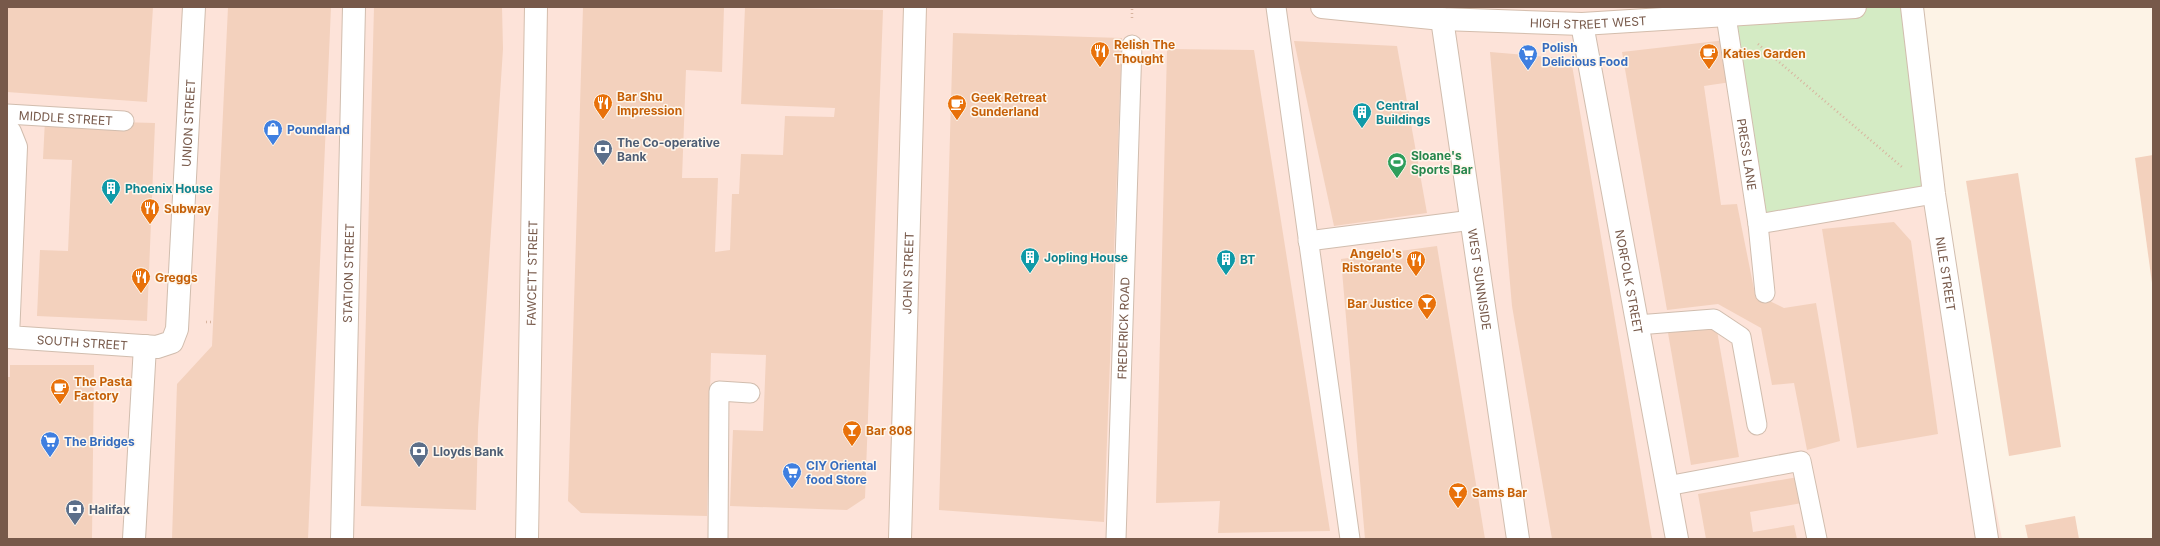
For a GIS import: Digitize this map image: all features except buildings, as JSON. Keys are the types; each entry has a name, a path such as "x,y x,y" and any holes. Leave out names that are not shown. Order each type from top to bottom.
{"street":[{"name":"UNION STREET","path":"151,346 172,342 177,329 194,7"},
{"name":"STATION STREET","path":"342,539 354,7"},
{"name":"FAWCETT STREET","path":"527,539 536,7"},
{"name":"JOHN STREET","path":"900,539 916,7"},
{"name":"HIGH STREET WEST","path":"1322,7 1442,19 1582,24 1630,14 1726,16 1855,7"},
{"name":"NILE STREET","path":"1912,7 1934,194 1987,539"},
{"name":"WEST SUNNISIDE","path":"1442,19 1518,539"},
{"name":"NORFOLK STREET","path":"1582,24 1677,539"},
{"path":"7,129 16,146 9,248 7,337"},
{"name":"SOUTH STREET","path":"7,337 151,346"},
{"path":"134,539 151,346"}],"lane":[{"path":"1276,7 1350,539"},
{"name":"PRESS LANE","path":"1726,16 1758,224 1765,293"},
{"name":"FREDERICK ROAD","path":"1116,539 1132,45"},
{"name":"MIDDLE STREET","path":"7,114 124,121"},
{"path":"1758,224 1934,194"},
{"path":"1308,241 1472,220"},
{"path":"1637,325 1714,319 1741,337 1756,425"},
{"path":"718,539 719,391 750,393"},
{"path":"1667,486 1801,461 1817,539"}],"path":[{"path":"1726,16 1934,194"}],"shaded area":[{"path":"7,7 1912,7 1934,194 2002,539 7,539"}],"green space":[{"path":"1855,7 1912,7 1934,194 1758,224 1726,16"}],"place":[{"name":"Relish The Thought","path":"1100,68"},
{"name":"Katies Garden","path":"1709,70"},
{"name":"Polish Delicious Food","path":"1528,71"},
{"name":"Bar Shu Impression","path":"603,120"},
{"name":"Geek Retreat Sunderland","path":"957,121"},
{"name":"Central Buildings","path":"1362,129"},
{"name":"Poundland","path":"273,146"},
{"name":"The Co-operative Bank","path":"603,166"},
{"name":"Sloane's Sports Bar","path":"1397,179"},
{"name":"Phoenix House","path":"111,205"},
{"name":"Subway","path":"150,225"},
{"name":"Jopling House","path":"1030,274"},
{"name":"BT","path":"1226,276"},
{"name":"Angelo's Ristorante","path":"1416,277"},
{"name":"Greggs","path":"141,294"},
{"name":"Bar Justice","path":"1427,320"},
{"name":"The Pasta Factory","path":"60,405"},
{"name":"Bar 808","path":"852,447"},
{"name":"The Bridges","path":"50,458"},
{"name":"Lloyds Bank","path":"419,468"},
{"name":"CIY Oriental food Store","path":"792,489"},
{"name":"Sams Bar","path":"1458,509"},
{"name":"Halifax","path":"75,526"}]}
